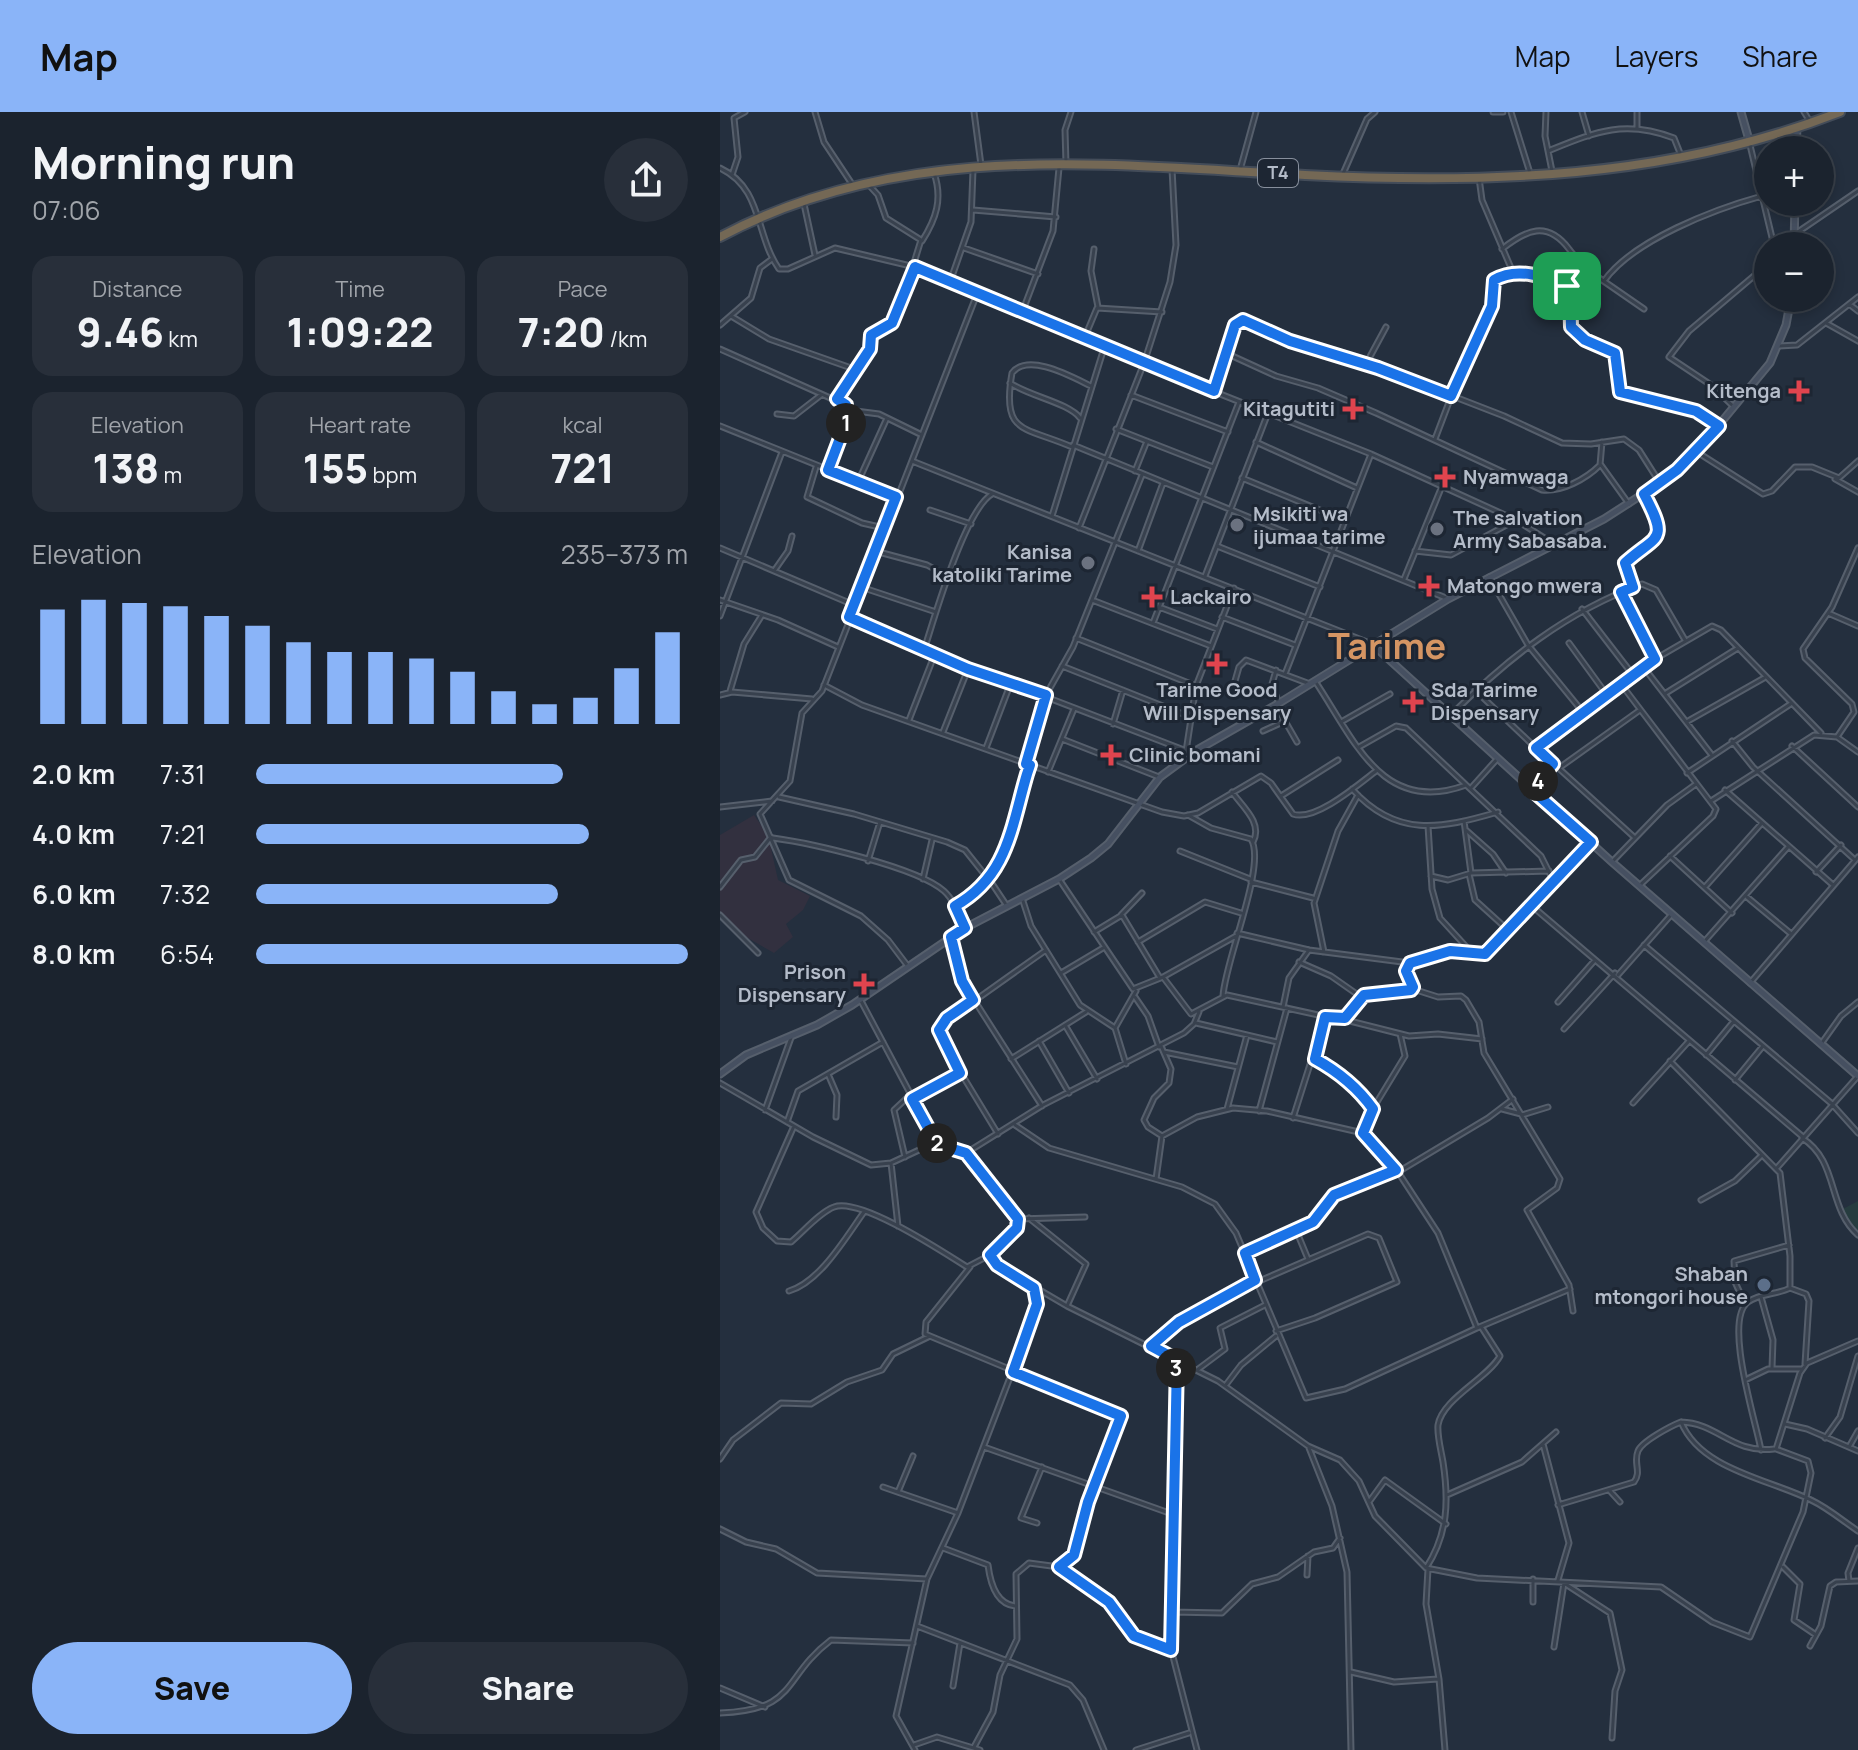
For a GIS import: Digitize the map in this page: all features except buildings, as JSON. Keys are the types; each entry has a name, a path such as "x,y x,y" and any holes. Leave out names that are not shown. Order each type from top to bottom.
{"highway":[{"name":"T4","path":"720,237 759,217 852,184 932,170 1063,164 1342,176 1531,177 1614,170 1681,158 1810,124 1840,112"}],"main road":[{"path":"1741,112 1749,141"},
{"path":"1797,127 1797,136"},
{"path":"720,1074 746,1055 860,999 965,928 1059,879 1108,844 1160,777 1185,758 1448,599 1629,504 1660,483 1697,452 1770,363 1789,312"},
{"path":"1372,644 1612,862 1858,1076"}],"street":[{"path":"732,175 738,157 734,118 745,112"},
{"path":"815,112 824,142 852,184"},
{"path":"950,282 964,248 973,210 977,166 974,112"},
{"path":"1022,312 1056,217 1065,130 1071,112"},
{"path":"1240,171 1256,112"},
{"path":"1342,176 1367,119 1375,112"},
{"path":"1493,112 1503,112"},
{"path":"1511,112 1531,177"},
{"path":"1546,112 1552,175"},
{"path":"1582,112 1589,136"},
{"path":"1637,112 1637,128"},
{"path":"1804,112 1810,124"},
{"path":"1548,151 1617,127 1637,128 1674,138 1681,158"},
{"path":"1749,141 1754,162"},
{"path":"1079,528 1162,312 1176,253 1172,167"},
{"path":"720,168 732,175 751,196 773,259 783,270 815,255 843,248 914,267 1104,348 1371,454 1516,520 1554,544"},
{"path":"837,399 870,349 871,335 892,323 921,242 937,211 938,192 932,170"},
{"path":"1479,178 1482,200 1514,275"},
{"path":"865,182 878,195 886,218 921,242"},
{"path":"1798,232 1858,191"},
{"path":"1604,281 1640,248 1708,216 1754,199"},
{"path":"803,201 815,255"},
{"path":"973,210 1056,217"},
{"path":"1502,249 1525,232 1551,232 1563,240 1584,270 1644,309"},
{"path":"964,248 1038,274"},
{"path":"1084,339 1098,307 1091,271 1094,249"},
{"path":"720,325 751,298 760,268 773,259"},
{"path":"1567,286 1575,274 1584,270"},
{"path":"1435,439 1492,306 1494,280 1514,275 1549,277 1567,286 1572,292 1571,327 1585,340 1615,353 1620,392 1696,411 1719,426"},
{"path":"1734,407 1711,385 1669,357 1689,331 1754,276"},
{"path":"907,965 888,940 861,916 789,880 760,814 790,781 802,713 824,685 978,293"},
{"path":"1778,346 1797,345 1858,297"},
{"path":"1849,304 1858,311"},
{"path":"1098,307 1162,312"},
{"path":"731,316 769,339 854,369"},
{"path":"1214,391 1235,325 1243,320 1319,352 1366,364 1504,416 1562,443 1618,439 1631,443 1660,483"},
{"path":"1825,322 1858,341"},
{"path":"1366,364 1386,327"},
{"path":"1052,516 1104,348"},
{"path":"720,349 837,399 848,410 887,418 922,435"},
{"path":"1228,354 1435,439 1542,490 1563,488 1600,465"},
{"path":"1091,386 1028,364 1015,368 1007,408 1018,426 1333,550 1448,599"},
{"path":"1010,383 1041,400 1074,411 1080,418"},
{"path":"777,414 794,416 810,401 824,395"},
{"path":"1130,395 1228,432"},
{"path":"1153,623 1239,402"},
{"path":"828,470 848,410"},
{"path":"1205,576 1268,413"},
{"path":"858,482 887,418"},
{"path":"720,426 896,497"},
{"path":"1116,428 1213,467"},
{"path":"1134,472 1147,441"},
{"path":"1256,442 1357,488"},
{"path":"1602,442 1600,465 1629,504"},
{"path":"720,616 722,601 782,450"},
{"path":"1697,452 1763,494 1772,491 1799,465 1831,477 1858,492"},
{"path":"1285,674 1371,454"},
{"path":"912,461 1372,644"},
{"path":"1831,477 1842,476 1858,461"},
{"path":"817,465 807,497 862,523 884,528"},
{"path":"955,906 989,880 1002,855 1046,695 1076,638 1142,475"},
{"path":"1242,478 1344,520"},
{"path":"1138,551 1163,483"},
{"path":"1404,579 1442,486"},
{"path":"924,650 948,577 979,505 992,494"},
{"path":"1633,587 1625,563 1650,546 1657,535 1656,518 1644,494"},
{"path":"930,510 971,524"},
{"path":"1415,551 1451,555 1516,520"},
{"path":"773,572 788,551 792,536"},
{"path":"1217,546 1320,587"},
{"path":"720,548 854,605"},
{"path":"1837,737 1856,709 1803,653 1804,646 1827,613 1858,548"},
{"path":"875,551 927,565 948,577"},
{"path":"1489,577 1528,645 1583,713"},
{"path":"1451,715 1528,645 1582,609 1633,587 1652,586 1685,640"},
{"path":"861,587 936,612"},
{"path":"1185,758 1196,686 1234,588"},
{"path":"1621,592 1655,659"},
{"path":"1092,600 1211,646"},
{"path":"722,601 838,647"},
{"path":"1159,607 1217,629"},
{"path":"1582,609 1633,675"},
{"path":"1827,613 1858,626"},
{"path":"728,692 744,644 762,615"},
{"path":"849,617 968,669 1046,695 1184,750"},
{"path":"1222,617 1295,645"},
{"path":"1536,748 1655,659 1712,626 1721,630 1764,678 1821,733 1837,737 1858,752"},
{"path":"1076,638 1196,686"},
{"path":"1569,643 1607,695"},
{"path":"1666,693 1738,648"},
{"path":"909,720 934,655"},
{"path":"1233,688 1239,667 1246,660 1312,682 1376,771 1403,788 1433,795 1466,785"},
{"path":"1062,666 1189,717"},
{"path":"1644,667 1711,754"},
{"path":"943,732 968,669"},
{"path":"1276,670 1272,684 1285,721 1297,742"},
{"path":"1687,721 1764,678"},
{"path":"1621,684 1716,809 1713,816 1639,886"},
{"path":"824,685 862,705 1139,805 1188,815 1195,821 1244,836 1253,842"},
{"path":"986,748 1010,685"},
{"path":"720,688 728,692 812,699"},
{"path":"1113,724 1123,690"},
{"path":"1475,690 1634,837"},
{"path":"720,695 728,692"},
{"path":"1341,722 1390,694"},
{"path":"1687,773 1711,754 1792,703"},
{"path":"1048,772 1074,707"},
{"path":"1559,768 1640,710"},
{"path":"1263,731 1285,721"},
{"path":"1359,747 1402,726 1498,812 1541,856 1553,880"},
{"path":"1711,801 1792,746 1821,733"},
{"path":"1062,739 1160,777"},
{"path":"1732,741 1756,770 1857,856"},
{"path":"1792,746 1858,807"},
{"path":"1471,789 1498,758"},
{"path":"1281,796 1338,760"},
{"path":"1531,789 1553,764"},
{"path":"1188,815 1209,808 1261,776 1281,796 1293,814 1303,816 1352,789 1376,771"},
{"path":"1612,862 1667,805 1696,784"},
{"path":"1352,789 1390,818 1412,826 1464,821 1498,812"},
{"path":"1725,790 1833,885"},
{"path":"1121,915 1162,978 1191,1014 1223,996 1256,861 1253,842 1257,833 1256,824 1232,792"},
{"path":"1324,952 1316,924 1315,899 1338,831 1358,795"},
{"path":"778,797 881,822 965,850 1007,906"},
{"path":"720,807 772,801"},
{"path":"1464,821 1475,900 1508,930"},
{"path":"868,861 881,822"},
{"path":"1705,887 1762,823"},
{"path":"1428,826 1431,876 1440,918 1472,953"},
{"path":"1466,830 1493,854 1506,873"},
{"path":"773,838 868,861 923,879 943,890 965,928"},
{"path":"720,887 741,860 755,857 773,838"},
{"path":"923,879 933,838"},
{"path":"1115,1028 1137,990 1237,934 1309,950 1410,963 1450,951 1485,954 1591,842"},
{"path":"1816,872 1842,844"},
{"path":"1704,942 1788,847"},
{"path":"1847,849 1857,856"},
{"path":"1180,851 1252,881 1315,899"},
{"path":"1669,855 1732,913"},
{"path":"1750,983 1857,856"},
{"path":"1431,876 1448,880 1470,874 1549,871"},
{"path":"1059,879 1125,982 1137,990"},
{"path":"1094,932 1121,915 1142,893"},
{"path":"1746,896 1790,933"},
{"path":"1022,898 1031,926 1087,1011 1115,1028 1126,1064"},
{"path":"1138,942 1205,902 1243,913"},
{"path":"1532,905 1616,974 1802,1137 1827,1165 1841,1213 1858,1235"},
{"path":"1564,1029 1672,914"},
{"path":"720,915 758,953"},
{"path":"951,937 962,981 1042,1106"},
{"path":"1644,945 1831,1103 1858,1133"},
{"path":"1061,973 1104,948"},
{"path":"998,1134 940,1037 939,1026 1046,950"},
{"path":"1259,1111 1285,1007 1285,988 1309,950"},
{"path":"1558,1002 1595,959"},
{"path":"1299,962 1331,976 1361,997"},
{"path":"1410,963 1406,974 1413,989"},
{"path":"1342,1019 1361,997 1413,989 1443,998 1463,997 1479,1022 1484,1053 1561,1183 1527,1210 1570,1289 1573,1311"},
{"path":"1134,995 1148,1016 1171,1069 1169,1083 1154,1098 1144,1120 1148,1127 1162,1136"},
{"path":"1223,996 1399,1033 1482,1039"},
{"path":"860,999 937,1144"},
{"path":"1821,1044 1841,1016 1858,1002"},
{"path":"1011,1059 1087,1011"},
{"path":"966,1153 1042,1106 1160,1047 1195,1022 1199,1012"},
{"path":"1293,1118 1315,1059 1325,1017"},
{"path":"1706,1055 1734,1021"},
{"path":"1195,1022 1277,1042"},
{"path":"1065,1025 1097,1079"},
{"path":"1363,1133 1373,1109 1405,1056 1399,1033"},
{"path":"765,1110 792,1035"},
{"path":"1227,1109 1247,1035"},
{"path":"1039,1041 1069,1093"},
{"path":"1633,1103 1689,1041"},
{"path":"787,1122 798,1091 883,1042"},
{"path":"1735,1080 1763,1046"},
{"path":"1164,1052 1238,1067"},
{"path":"1315,1059 1351,1085 1373,1109"},
{"path":"1670,1061 1776,1169 1784,1186 1790,1288"},
{"path":"905,1157 894,1110 911,1097 960,1073"},
{"path":"828,1074 837,1095 836,1117"},
{"path":"1776,1169 1858,1076"},
{"path":"720,1083 794,1126 871,1165 891,1163 937,1144 966,1153 1018,1219 1017,1228 990,1255 971,1266 926,1322 924,1330 928,1337 1121,1416 1074,1555 1059,1567"},
{"path":"1245,1253 1313,1222 1334,1195 1397,1171 1502,1109 1513,1099"},
{"path":"1502,1109 1522,1114 1548,1107"},
{"path":"1162,1136 1197,1117 1227,1109 1259,1111 1363,1133 1397,1171 1446,1249 1477,1328"},
{"path":"1015,1125 1049,1148 1182,1187 1215,1204 1236,1233 1302,1394 1309,1398 1345,1389 1570,1289"},
{"path":"794,1126 756,1212 763,1228 777,1241 787,1243 832,1207 864,1212 898,1226 971,1266"},
{"path":"1156,1179 1162,1136"},
{"path":"1701,1200 1735,1181 1762,1155"},
{"path":"891,1163 898,1226"},
{"path":"789,1291 799,1288 812,1276 864,1212"},
{"path":"1018,1219 1085,1217"},
{"path":"1029,1218 1086,1264 1067,1306"},
{"path":"1296,1230 1308,1259"},
{"path":"1151,1346 1179,1322 1255,1281 1374,1234 1397,1282 1277,1333 1241,1365 1225,1386"},
{"path":"1761,1450 1745,1380 1740,1318 1745,1304 1735,1282 1734,1261 1789,1245"},
{"path":"990,1255 997,1265 1042,1293 1225,1386 1308,1446 1348,1466 1375,1516 1427,1569 1477,1578 1661,1587 1712,1622 1748,1638 1754,1635 1768,1593 1783,1567 1807,1498 1811,1473 1808,1461 1776,1449 1747,1450 1707,1429 1681,1422 1641,1447 1637,1479 1610,1491 1558,1505"},
{"path":"1034,1288 1037,1304"},
{"path":"1745,1304 1790,1288 1806,1294 1809,1301 1804,1367 1776,1449"},
{"path":"980,1750 937,1737 915,1748 896,1720 927,1579 958,1513 1042,1293"},
{"path":"1761,1297 1773,1340 1772,1368"},
{"path":"1197,1371 1225,1349 1220,1328 1265,1305"},
{"path":"1445,1750 1439,1679 1428,1616 1427,1569 1446,1524 1447,1495 1438,1423 1447,1409 1499,1358 1499,1352 1482,1328"},
{"path":"720,1459 733,1440 781,1403 811,1404 847,1382 882,1370 893,1354 928,1337"},
{"path":"1745,1380 1772,1368 1804,1367 1858,1341"},
{"path":"1825,1438 1840,1417 1858,1356"},
{"path":"1177,1360 1171,1650 1197,1750"},
{"path":"1681,1422 1694,1445 1751,1477 1807,1498 1858,1531"},
{"path":"1785,1424 1858,1451"},
{"path":"1849,1447 1858,1431"},
{"path":"1447,1495 1522,1462 1556,1432"},
{"path":"1543,1444 1569,1543 1561,1581 1554,1647"},
{"path":"1308,1446 1340,1538 1348,1585 1351,1750"},
{"path":"984,1447 1174,1514"},
{"path":"898,1492 913,1456"},
{"path":"1037,1523 1021,1518 1042,1467"},
{"path":"1369,1502 1385,1480 1446,1524"},
{"path":"883,1487 958,1513"},
{"path":"1610,1491 1620,1502"},
{"path":"720,1529 746,1542 776,1549 808,1571 927,1579"},
{"path":"1172,1612 1222,1613 1252,1584 1286,1573 1308,1556 1331,1550 1340,1538"},
{"path":"943,1548 988,1565 992,1588 1007,1605 1017,1606"},
{"path":"1849,1581 1858,1548"},
{"path":"1307,1575 1308,1556"},
{"path":"974,1747 993,1712 1006,1661 1017,1639 1016,1580 1021,1567 1039,1563 1059,1567 1109,1602 1134,1636 1171,1650"},
{"path":"1783,1567 1800,1584 1794,1620 1817,1636"},
{"path":"1533,1579 1533,1602"},
{"path":"1561,1581 1610,1613 1622,1670 1615,1691 1612,1738"},
{"path":"1810,1646 1817,1636 1830,1586 1858,1581"},
{"path":"917,1626 1070,1685 1083,1700 1104,1750"},
{"path":"720,1713 765,1707 790,1689 807,1664 831,1640 913,1643"},
{"path":"953,1686 960,1643"},
{"path":"1351,1672 1394,1682 1439,1679"},
{"path":"720,1688 765,1707"},
{"path":"1136,1750 1191,1732"}],"shaded area":[{"path":"754,815 768,835 778,880 810,896 803,910 786,924 793,937 774,953 732,929 720,911 720,835"}],"green space":[{"path":"1858,1201 1858,1233 1841,1210"}],"place":[{"name":"Kitenga","path":"1799,391"},
{"name":"Kitagutiti","path":"1353,409"},
{"name":"Nyamwaga","path":"1445,477"},
{"name":"Msikiti wa ijumaa tarime","path":"1237,525"},
{"name":"The salvation Army Sabasaba.","path":"1437,529"},
{"name":"Kanisa katoliki Tarime","path":"1088,563"},
{"name":"Matongo mwera","path":"1429,586"},
{"name":"Lackairo","path":"1152,597"},
{"name":"Tarime Good Will Dispensary","path":"1217,664"},
{"name":"Sda Tarime Dispensary","path":"1413,702"},
{"name":"Clinic bomani","path":"1111,755"},
{"name":"Prison Dispensary","path":"864,984"},
{"name":"Shaban mtongori house","path":"1764,1285"}],"district":[{"name":"Tarime","path":"1387,646"}],"route":[{"path":"915,267 1104,348 1214,391 1235,325 1243,320 1327,355 1378,368 1451,396 1492,306 1494,280 1497,277 1534,275 1549,277 1567,286 1572,292 1571,327 1585,340 1615,353 1617,388 1620,392 1696,411 1719,426 1695,454 1644,494 1656,518 1656,540 1625,563 1633,587 1621,592 1625,605 1655,659 1536,748 1553,764 1531,789 1591,842 1485,954 1450,951 1410,963 1406,974 1413,989 1368,994 1361,997 1345,1018 1325,1017 1315,1059 1328,1066 1369,1102 1373,1109 1363,1133 1396,1170 1334,1195 1313,1222 1245,1253 1255,1280 1213,1300 1162,1333 1151,1346 1177,1360 1171,1650 1151,1645 1134,1636 1109,1602 1063,1573 1059,1567 1070,1562 1074,1555 1088,1502 1121,1416 1086,1400 1035,1384 1013,1372 1028,1335 1037,1304 1036,1294 1034,1288 997,1265 990,1255 1017,1228 1018,1219 966,1153 937,1144 912,1099 960,1073 939,1030 941,1023 973,1000 962,981 951,937 965,928 955,906 980,891 995,872 1030,765 1026,764 1046,695 968,669 849,617 896,497 828,470 848,417 846,405 837,399 870,349 871,335 890,327 895,319 898,302 915,267"}]}
